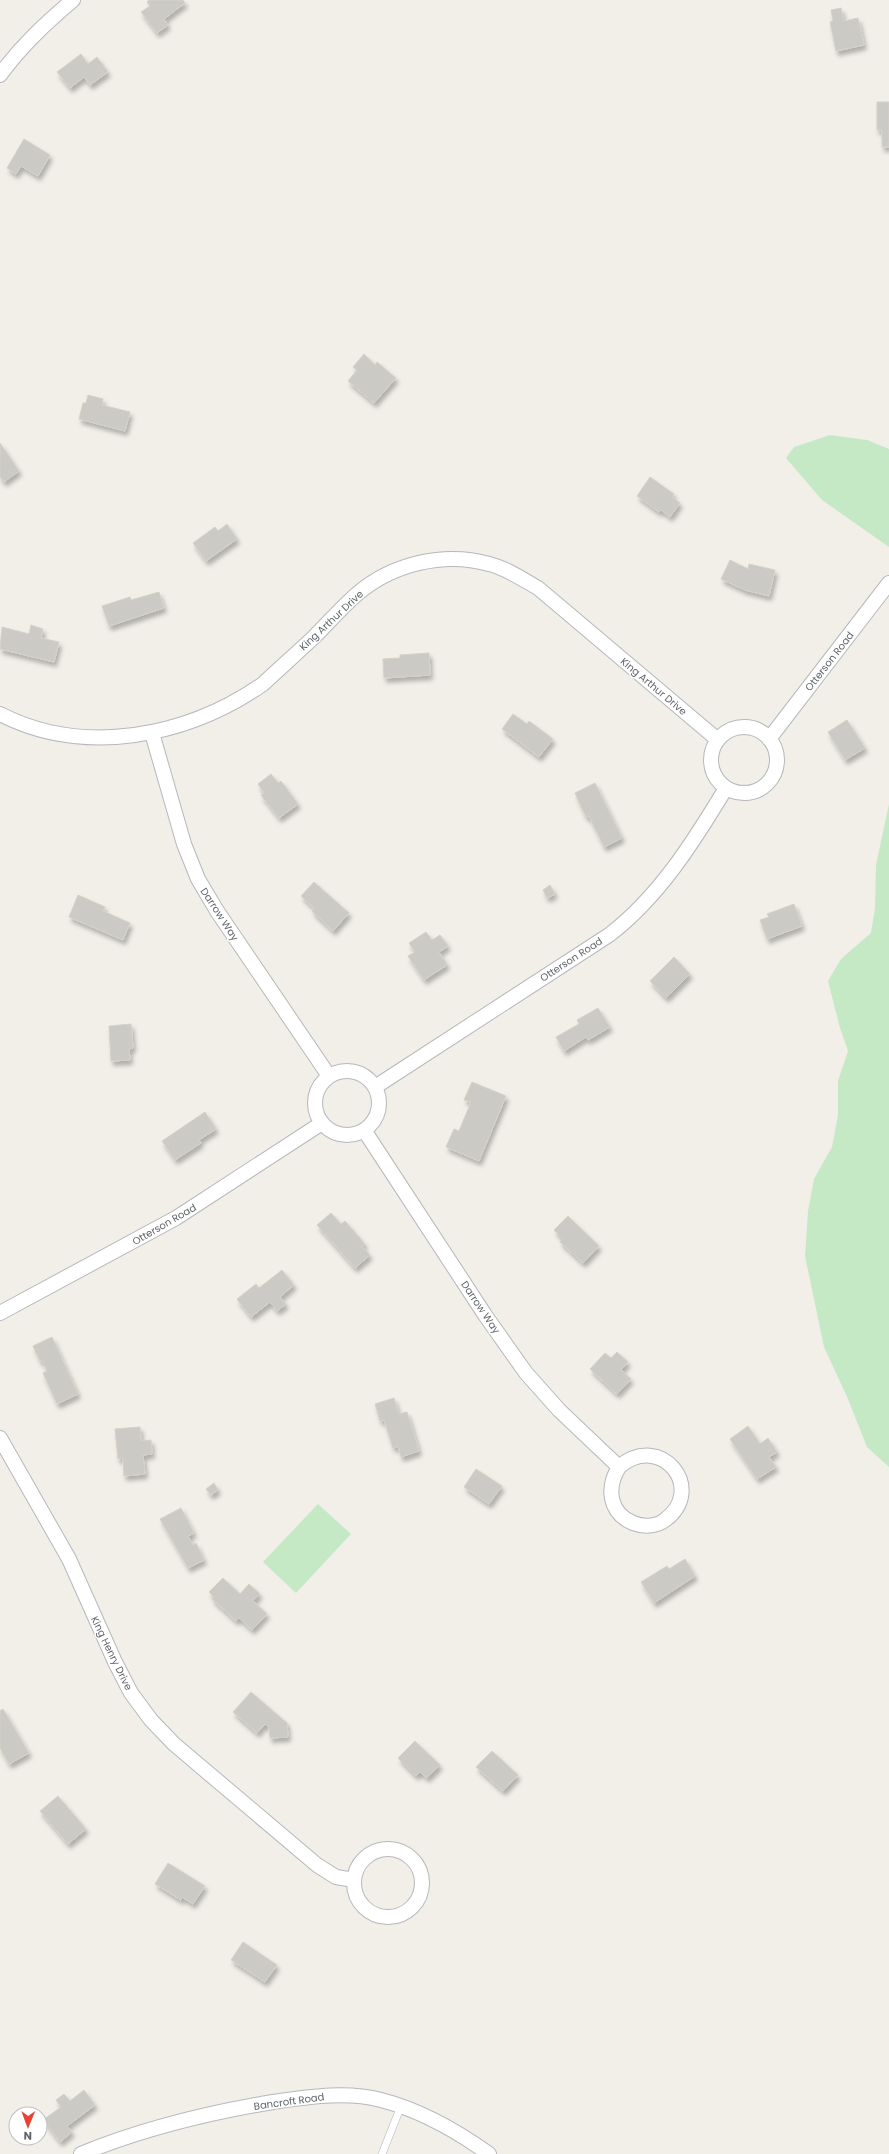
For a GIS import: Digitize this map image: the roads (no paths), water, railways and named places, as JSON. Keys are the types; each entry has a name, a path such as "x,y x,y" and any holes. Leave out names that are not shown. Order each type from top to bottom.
{"street":[{"path":"0,75 16,52 42,26 73,0"},
{"name":"King Arthur Drive","path":"0,714 17,723 72,737 128,736 152,733 214,713 247,695 263,684 358,594 376,581 401,568 420,563 444,560 488,563 514,574 538,588 718,740"},
{"name":"Otterson Road","path":"769,739 889,583"},
{"path":"743,728 757,731 769,739 777,758 776,768 772,778 765,785 756,791 746,793 726,788 719,782 711,766 712,752 718,740 734,729 743,728"},
{"name":"Darrow Way","path":"152,733 184,844 198,879 216,911 329,1076"},
{"name":"Otterson Road","path":"375,1087 609,935 629,920 675,865 726,788"},
{"path":"354,1071 363,1074 375,1087 378,1094 378,1110 373,1121 364,1130 357,1133 342,1134 334,1132 322,1123 315,1109 316,1094 323,1081 329,1076 337,1072 354,1071"},
{"name":"Otterson Road","path":"0,1313 176,1218 322,1123"},
{"name":"Darrow Way","path":"364,1130 526,1373 559,1410 618,1467"},
{"name":"King Henry Drive","path":"0,1438 69,1559 115,1662 131,1693 151,1720 174,1744 317,1865 336,1877 354,1880"},
{"path":"638,1456 655,1456 670,1464 679,1478 682,1494 679,1505 672,1515 662,1522 650,1526 638,1525 627,1521 618,1512 612,1502 610,1490 612,1478 618,1467 627,1460 638,1456"},
{"path":"392,1849 405,1853 415,1862 421,1874 422,1887 415,1904 406,1913 394,1917 381,1917 370,1912 360,1904 355,1893 354,1880 358,1867 366,1857 378,1850 392,1849"},
{"name":"Bancroft Road","path":"81,2154 162,2125 252,2106 307,2097 343,2095 380,2099 401,2106 448,2128 489,2154"}],"lane":[{"path":"382,2154 401,2106"}]}
